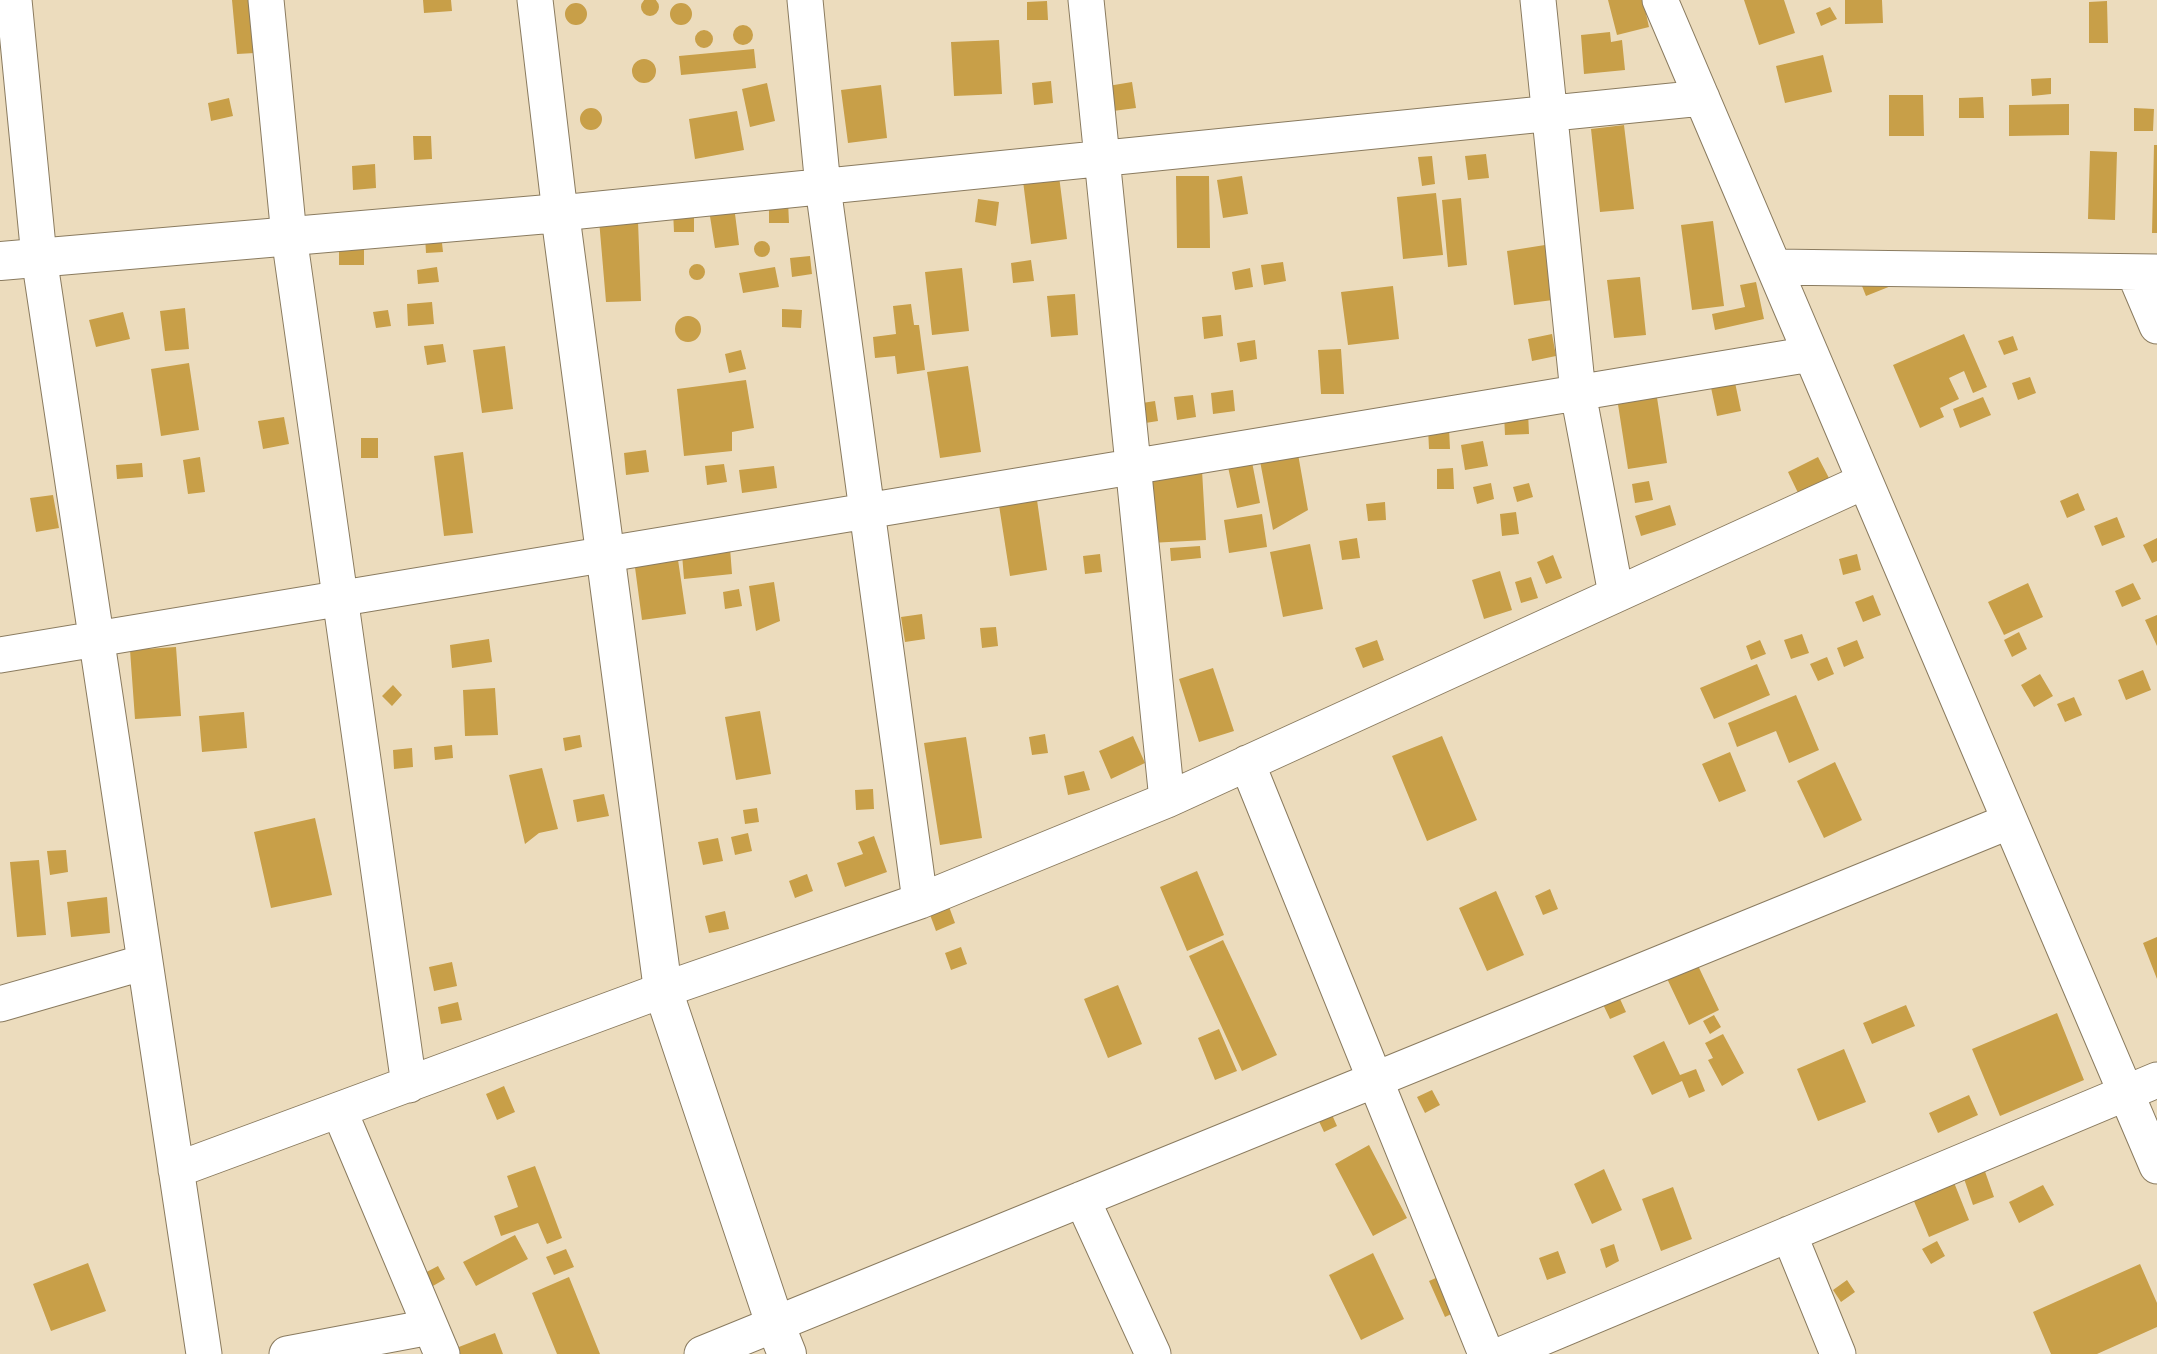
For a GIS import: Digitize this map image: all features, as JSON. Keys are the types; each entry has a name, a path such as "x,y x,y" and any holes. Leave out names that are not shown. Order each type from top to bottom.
{"main road":[{"path":"0,261 561,213 663,990 781,1339"}],"street":[{"path":"14,0 39,257 204,1354"},
{"path":"266,0 289,236 409,1085"},
{"path":"535,0 561,213 1702,98"},
{"path":"805,0 823,187 920,901"},
{"path":"1086,0 1167,800"},
{"path":"1538,0 1578,393 1616,594"},
{"path":"1660,0 2010,821 2142,1087 2157,1166"},
{"path":"1774,267 2145,272 2157,326"},
{"path":"0,655 1811,354"},
{"path":"176,1170 663,990 920,901 1167,800 1865,481"},
{"path":"1247,763 1486,1354"},
{"path":"702,1354 781,1339 1082,1199 2010,821"},
{"path":"0,1004 145,962"},
{"path":"1503,1354 2142,1087"},
{"path":"287,1354 436,1340 339,1110"},
{"path":"1082,1199 1153,1354"},
{"path":"1789,1234 1838,1354"}],"building":[{"path":"650,-2 658,3 659,7 654,15 650,16 642,11 641,7 646,-1"},
{"path":"232,0 250,0 255,53 237,54"},
{"path":"423,0 451,0 452,11 424,13"},
{"path":"1608,0 1643,0 1649,27 1617,35"},
{"path":"1744,0 1784,0 1795,33 1759,45"},
{"path":"1845,0 1882,0 1883,23 1845,24"},
{"path":"1047,1 1048,20 1027,20 1027,2"},
{"path":"2107,1 2108,43 2089,43 2089,2"},
{"path":"576,3 584,6 587,14 584,22 576,25 568,22 565,14 568,6"},
{"path":"681,3 689,6 692,14 689,22 681,25 673,22 670,14 673,6"},
{"path":"1830,7 1837,19 1821,26 1816,13"},
{"path":"743,25 750,28 753,35 750,42 743,45 736,42 733,35 736,28"},
{"path":"700,30 708,30 713,39 711,46 700,48 695,43 695,35"},
{"path":"1610,32 1611,42 1622,40 1625,70 1584,74 1581,35"},
{"path":"999,40 1002,94 954,96 951,42"},
{"path":"754,49 756,68 681,75 679,56"},
{"path":"1823,55 1832,92 1785,103 1776,66"},
{"path":"644,59 652,63 656,71 652,79 644,83 636,79 632,71 636,63"},
{"path":"2051,78 2051,94 2032,96 2031,79"},
{"path":"1051,81 1053,103 1034,105 1032,83"},
{"path":"1132,82 1136,108 1113,111 1108,86"},
{"path":"767,83 775,121 750,127 742,89"},
{"path":"881,85 887,138 848,143 841,90"},
{"path":"1889,95 1923,95 1924,136 1889,136"},
{"path":"1983,97 1984,118 1959,118 1959,98"},
{"path":"229,98 233,116 211,121 208,103"},
{"path":"2069,104 2069,135 2009,136 2009,105"},
{"path":"587,108 595,108 602,115 602,123 595,130 587,130 580,123 580,115"},
{"path":"2134,108 2154,109 2153,131 2134,131"},
{"path":"737,111 744,150 695,159 689,119"},
{"path":"1624,125 1634,209 1600,212 1591,129"},
{"path":"413,136 431,136 432,159 414,160"},
{"path":"2154,145 2157,145 2157,233 2152,233"},
{"path":"2090,151 2117,152 2115,220 2088,219"},
{"path":"1486,154 1489,178 1468,180 1465,156"},
{"path":"1432,156 1435,184 1422,186 1418,157"},
{"path":"375,164 376,188 353,190 352,166"},
{"path":"1059,176 1067,239 1031,244 1023,181"},
{"path":"1176,176 1209,176 1210,248 1177,248"},
{"path":"1242,176 1248,214 1223,218 1217,180"},
{"path":"1436,193 1443,255 1403,259 1397,197"},
{"path":"1461,198 1467,265 1448,267 1442,200"},
{"path":"978,199 999,202 996,226 975,222"},
{"path":"769,201 788,201 789,223 769,223"},
{"path":"734,206 739,245 715,248 709,210"},
{"path":"694,210 694,232 674,232 673,211"},
{"path":"599,220 638,221 641,301 606,302"},
{"path":"1713,221 1724,306 1692,310 1681,225"},
{"path":"441,234 443,252 426,253 425,236"},
{"path":"762,241 768,243 768,255 762,257 756,255 754,249 756,243"},
{"path":"339,243 364,243 364,265 339,265"},
{"path":"1545,245 1553,300 1514,305 1507,251"},
{"path":"810,256 812,274 792,277 790,258"},
{"path":"1031,260 1034,281 1013,283 1011,263"},
{"path":"1283,262 1286,281 1264,285 1261,265"},
{"path":"694,264 700,264 705,272 703,278 694,280 689,275 689,269"},
{"path":"437,267 439,282 418,284 417,270"},
{"path":"775,267 779,287 743,293 739,273"},
{"path":"962,268 969,331 932,335 925,272"},
{"path":"1250,268 1253,287 1235,290 1232,272"},
{"path":"1858,276 1906,280 1866,296"},
{"path":"1640,277 1646,335 1614,338 1607,280"},
{"path":"1756,282 1764,319 1715,330 1712,314 1745,307 1740,285"},
{"path":"1393,286 1399,339 1348,345 1341,292"},
{"path":"1075,294 1078,335 1051,337 1047,296"},
{"path":"432,302 434,324 408,326 407,304"},
{"path":"911,304 914,325 919,325 925,370 897,374 895,356 875,358 873,337 896,334 893,306"},
{"path":"185,308 189,349 165,351 160,311"},
{"path":"782,309 802,310 801,328 782,327"},
{"path":"388,310 391,326 376,328 373,312"},
{"path":"123,312 130,339 96,347 89,320"},
{"path":"1221,315 1223,336 1204,339 1202,317"},
{"path":"688,316 697,320 701,329 697,338 688,342 679,338 675,329 679,320"},
{"path":"1552,334 1556,356 1532,361 1528,339"},
{"path":"1964,334 1987,387 1973,393 1964,371 1949,378 1959,399 1940,408 1944,417 1920,428 1893,365"},
{"path":"2013,336 2018,350 2004,355 1998,341"},
{"path":"1255,340 1257,359 1240,362 1237,343"},
{"path":"443,344 446,362 427,365 424,346"},
{"path":"505,346 513,409 482,413 473,350"},
{"path":"1341,349 1344,394 1321,394 1318,350"},
{"path":"741,350 746,369 729,373 725,354"},
{"path":"189,363 199,430 161,436 151,369"},
{"path":"968,366 981,452 940,458 927,372"},
{"path":"1733,373 1741,411 1717,416 1709,378"},
{"path":"2030,377 2036,393 2018,400 2012,383"},
{"path":"746,380 754,428 732,432 732,451 684,456 677,389"},
{"path":"1233,390 1235,411 1213,414 1211,393"},
{"path":"1656,391 1667,463 1628,469 1617,398"},
{"path":"1193,395 1196,417 1177,420 1174,397"},
{"path":"1983,397 1991,415 1960,428 1953,409"},
{"path":"1155,401 1158,421 1139,424 1136,404"},
{"path":"1528,412 1529,434 1505,435 1504,414"},
{"path":"284,417 289,444 263,449 258,421"},
{"path":"1428,428 1449,428 1450,449 1429,449"},
{"path":"361,438 378,438 378,458 361,458"},
{"path":"1483,441 1488,466 1465,470 1461,445"},
{"path":"646,450 649,472 626,475 624,453"},
{"path":"463,452 473,533 444,536 434,456"},
{"path":"1298,454 1308,510 1273,530 1260,461"},
{"path":"200,457 205,492 188,494 183,460"},
{"path":"1818,457 1830,480 1799,495 1788,472"},
{"path":"1252,462 1260,503 1237,508 1228,467"},
{"path":"142,463 143,477 117,479 116,465"},
{"path":"724,464 727,482 707,485 705,466"},
{"path":"774,466 777,488 742,493 739,470"},
{"path":"1453,468 1454,489 1437,489 1437,469"},
{"path":"1202,470 1206,540 1150,543 1146,474"},
{"path":"1649,481 1653,500 1635,503 1632,484"},
{"path":"1491,483 1494,499 1477,504 1473,487"},
{"path":"1529,483 1533,497 1517,502 1513,487"},
{"path":"1036,493 1047,570 1010,576 998,499"},
{"path":"2078,493 2085,510 2067,518 2060,501"},
{"path":"53,495 59,528 36,532 30,498"},
{"path":"1385,502 1386,520 1368,521 1366,504"},
{"path":"1670,505 1676,525 1641,536 1635,516"},
{"path":"1516,512 1519,534 1502,536 1500,514"},
{"path":"1262,514 1267,547 1229,553 1224,520"},
{"path":"2117,517 2125,537 2102,546 2094,526"},
{"path":"1357,538 1360,558 1342,560 1339,541"},
{"path":"2157,538 2157,561 2152,563 2143,545"},
{"path":"1310,544 1323,609 1283,617 1270,552"},
{"path":"1200,546 1201,558 1171,561 1170,548"},
{"path":"730,548 732,574 684,579 682,554"},
{"path":"677,553 686,614 642,620 634,560"},
{"path":"1100,554 1102,572 1085,574 1083,556"},
{"path":"1857,554 1861,570 1843,575 1839,559"},
{"path":"1553,555 1562,578 1546,584 1537,562"},
{"path":"1500,571 1512,610 1484,619 1472,580"},
{"path":"1531,577 1538,598 1521,603 1515,582"},
{"path":"774,582 780,621 756,631 749,586"},
{"path":"2028,583 2043,617 2004,635 1988,602"},
{"path":"2133,583 2141,599 2122,607 2115,591"},
{"path":"739,589 742,606 725,609 723,592"},
{"path":"1873,595 1881,615 1863,622 1855,602"},
{"path":"922,614 925,639 905,642 901,617"},
{"path":"2157,615 2157,646 2145,620"},
{"path":"996,627 998,646 982,648 980,628"},
{"path":"2019,632 2027,649 2012,657 2004,640"},
{"path":"1802,634 1809,653 1791,659 1784,640"},
{"path":"489,639 492,662 452,668 450,645"},
{"path":"1377,640 1384,660 1363,668 1355,648"},
{"path":"1760,640 1766,654 1751,660 1746,646"},
{"path":"1857,640 1864,658 1844,667 1837,648"},
{"path":"176,647 181,716 135,719 130,650"},
{"path":"1827,657 1834,674 1818,681 1810,664"},
{"path":"1757,664 1770,695 1714,719 1700,688"},
{"path":"1213,668 1234,731 1199,742 1179,679"},
{"path":"2143,670 2151,690 2126,700 2118,680"},
{"path":"2040,674 2053,696 2034,707 2021,685"},
{"path":"393,685 402,695 392,706 382,696"},
{"path":"495,688 498,735 465,736 463,690"},
{"path":"1796,695 1819,750 1789,763 1776,731 1737,747 1728,723"},
{"path":"2074,697 2082,715 2065,722 2057,704"},
{"path":"760,711 771,774 736,780 725,717"},
{"path":"244,712 247,748 202,752 199,716"},
{"path":"1045,734 1048,753 1032,755 1029,737"},
{"path":"580,735 582,747 565,751 563,738"},
{"path":"1133,736 1145,763 1111,779 1099,751"},
{"path":"1442,736 1477,820 1427,841 1392,756"},
{"path":"966,737 982,838 940,845 924,743"},
{"path":"452,745 453,758 435,760 434,747"},
{"path":"412,748 413,767 394,769 393,750"},
{"path":"1730,752 1746,791 1719,802 1702,764"},
{"path":"1835,762 1862,820 1824,838 1797,781"},
{"path":"542,768 558,829 539,833 525,844 509,775"},
{"path":"1084,771 1090,790 1068,795 1064,776"},
{"path":"873,789 874,809 856,810 855,790"},
{"path":"604,794 609,816 577,822 573,800"},
{"path":"757,808 759,822 745,824 743,810"},
{"path":"315,818 332,895 271,908 254,832"},
{"path":"748,833 752,851 735,855 731,837"},
{"path":"874,836 887,872 845,887 837,863 863,854 858,842"},
{"path":"718,838 723,861 703,865 698,842"},
{"path":"66,850 68,872 50,875 47,851"},
{"path":"39,860 46,935 17,937 10,862"},
{"path":"1197,871 1224,935 1187,951 1160,887"},
{"path":"807,874 813,891 795,898 789,881"},
{"path":"1550,889 1558,909 1543,915 1535,896"},
{"path":"1496,891 1524,955 1487,971 1459,908"},
{"path":"107,897 110,933 71,937 67,902"},
{"path":"948,904 955,923 936,931 929,912"},
{"path":"725,911 729,929 709,933 705,916"},
{"path":"2157,937 2157,979 2143,943"},
{"path":"1223,940 1277,1055 1242,1071 1189,956"},
{"path":"961,947 967,964 951,970 945,953"},
{"path":"1692,953 1719,1010 1689,1025 1662,968"},
{"path":"452,962 457,986 434,991 429,967"},
{"path":"1118,985 1142,1044 1108,1058 1084,999"},
{"path":"1615,988 1626,1012 1610,1019 1599,996"},
{"path":"458,1002 462,1020 441,1024 438,1007"},
{"path":"1906,1005 1915,1026 1872,1044 1863,1023"},
{"path":"2057,1013 2084,1080 2000,1116 1972,1049"},
{"path":"1714,1015 1721,1027 1710,1034 1703,1021"},
{"path":"1219,1029 1237,1071 1215,1080 1198,1038"},
{"path":"1723,1034 1744,1073 1722,1086 1708,1060 1713,1058 1705,1043"},
{"path":"1664,1041 1680,1075 1696,1069 1705,1091 1689,1098 1682,1081 1652,1095 1633,1056"},
{"path":"1844,1049 1866,1102 1818,1121 1797,1069"},
{"path":"504,1086 515,1112 497,1120 486,1094"},
{"path":"1432,1090 1440,1105 1425,1113 1417,1097"},
{"path":"1969,1095 1978,1115 1938,1133 1929,1113"},
{"path":"1329,1108 1337,1126 1324,1132 1316,1115"},
{"path":"1369,1145 1407,1218 1373,1236 1335,1164"},
{"path":"1981,1160 1994,1197 1973,1205 1960,1167"},
{"path":"535,1166 562,1238 547,1244 538,1223 501,1236 494,1216 518,1207 507,1176"},
{"path":"1604,1169 1622,1210 1592,1224 1574,1184"},
{"path":"1949,1170 1969,1220 1929,1237 1908,1187"},
{"path":"2043,1185 2054,1205 2019,1223 2009,1202"},
{"path":"1673,1187 1692,1239 1661,1251 1642,1199"},
{"path":"515,1235 528,1259 476,1286 463,1262"},
{"path":"1937,1241 1945,1256 1931,1264 1922,1249"},
{"path":"1614,1244 1619,1261 1606,1268 1600,1249"},
{"path":"566,1249 574,1267 554,1275 546,1257"},
{"path":"1558,1251 1566,1273 1547,1280 1539,1258"},
{"path":"1373,1253 1404,1319 1361,1340 1329,1275"},
{"path":"88,1263 106,1311 51,1331 33,1284"},
{"path":"2140,1264 2157,1303 2157,1327 2097,1354 2051,1354 2033,1312"},
{"path":"438,1266 445,1279 426,1290 419,1276"},
{"path":"1454,1270 1470,1305 1445,1317 1429,1281"},
{"path":"569,1277 600,1354 557,1354 532,1293"},
{"path":"1847,1280 1855,1292 1841,1302 1833,1290"},
{"path":"495,1333 503,1354 452,1354 451,1350"}]}
